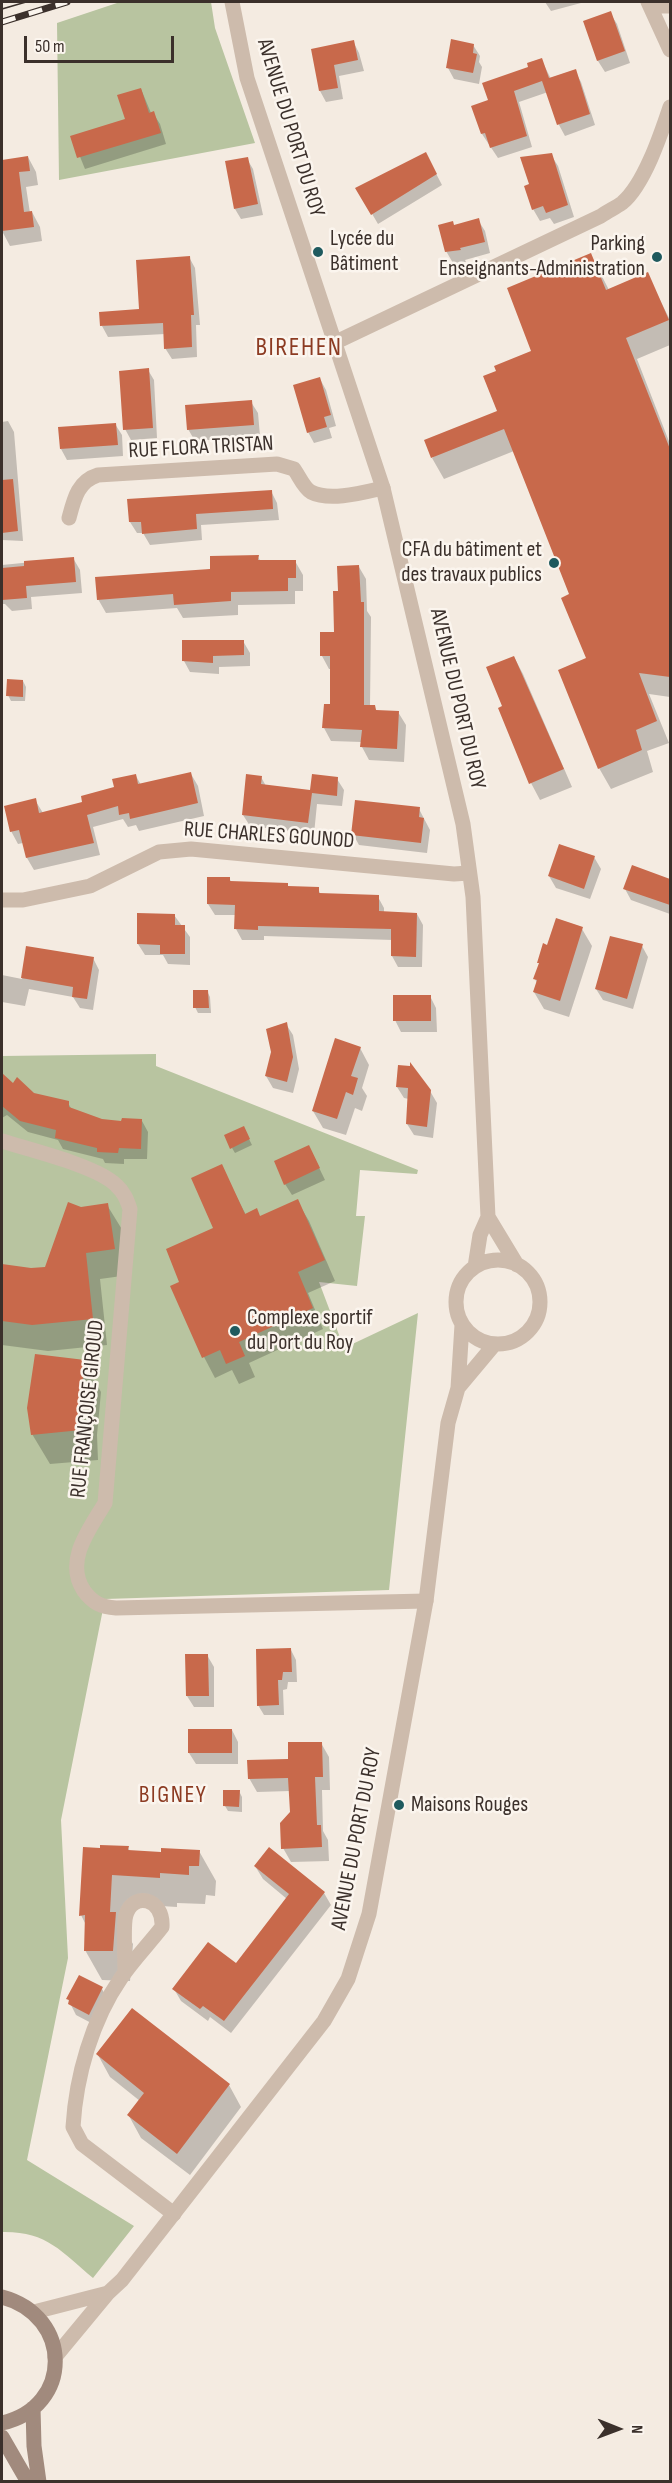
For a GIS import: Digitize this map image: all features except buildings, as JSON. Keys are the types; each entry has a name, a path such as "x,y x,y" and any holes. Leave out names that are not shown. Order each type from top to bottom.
{"main road":[{"path":"2,2297 17,2301 34,2312 47,2328 55,2348 55,2370 47,2391 33,2409 15,2420 2,2422"},
{"path":"33,2409 34,2446 39,2481"},
{"path":"2,2436 28,2481"}],"street":[{"name":"AVENUE DU PORT DU ROY","path":"55,2357 108,2293 122,2280 324,2021 348,1979 369,1914 426,1601 448,1423 458,1388 462,1325 457,1314 457,1290 464,1277 475,1267 480,1235 488,1217 473,897 463,825 383,488 247,78 232,2"},
{"path":"670,6 649,4 670,50"},
{"path":"336,342 602,216 623,202 638,183 660,137 670,107"},
{"name":"RUE FLORA TRISTAN","path":"69,518 79,488 87,478 98,475 277,464 294,469 312,493 349,496 383,488"},
{"name":"RUE CHARLES GOUNOD","path":"2,900 23,900 90,886 159,852 191,849 454,874 469,873"},
{"name":"RUE FRANÇOISE GIROUD","path":"2,1141 101,1174 121,1190 130,1209 105,1503 89,1530 75,1566 80,1584 92,1601 106,1607 116,1608 426,1601"},
{"name":"AVENUE DU PORT DU ROY","path":"458,1388 494,1345 508,1344 521,1338 532,1328 538,1314 540,1300 537,1286 528,1273 517,1264 488,1217"},
{"path":"475,1267 496,1261 517,1264"},
{"path":"462,1325 469,1334 480,1341 494,1345"},
{"path":"125,1971 89,2040 73,2127 82,2144 174,2214"},
{"path":"34,2312 108,2293"}],"green space":[{"path":"120,2 211,2 215,28 255,143 59,180 57,23"},
{"path":"156,1054 156,1066 418,1170 417,1174 360,1170 356,1216 365,1216 357,1286 319,1282 344,1348 418,1313 389,1590 105,1599 61,1820 68,1958 27,2160 134,2226 93,2278 52,2244 30,2235 2,2232 2,1056"}],"tram line":[{"path":"2,9 26,2"}],"railway":[{"path":"2,22 67,2"}],"place":[{"name":"Lycée du Bâtiment","path":"318,252"},
{"name":"Parking Enseignants-Administration","path":"657,257"},
{"name":"CFA du bâtiment et des travaux publics","path":"554,563"},
{"name":"Complexe sportif du Port du Roy","path":"235,1331"},
{"name":"Maisons Rouges","path":"399,1805"}],"district":[{"name":"BIREHEN","path":"299,348"},
{"name":"BIGNEY","path":"173,1796"}]}
